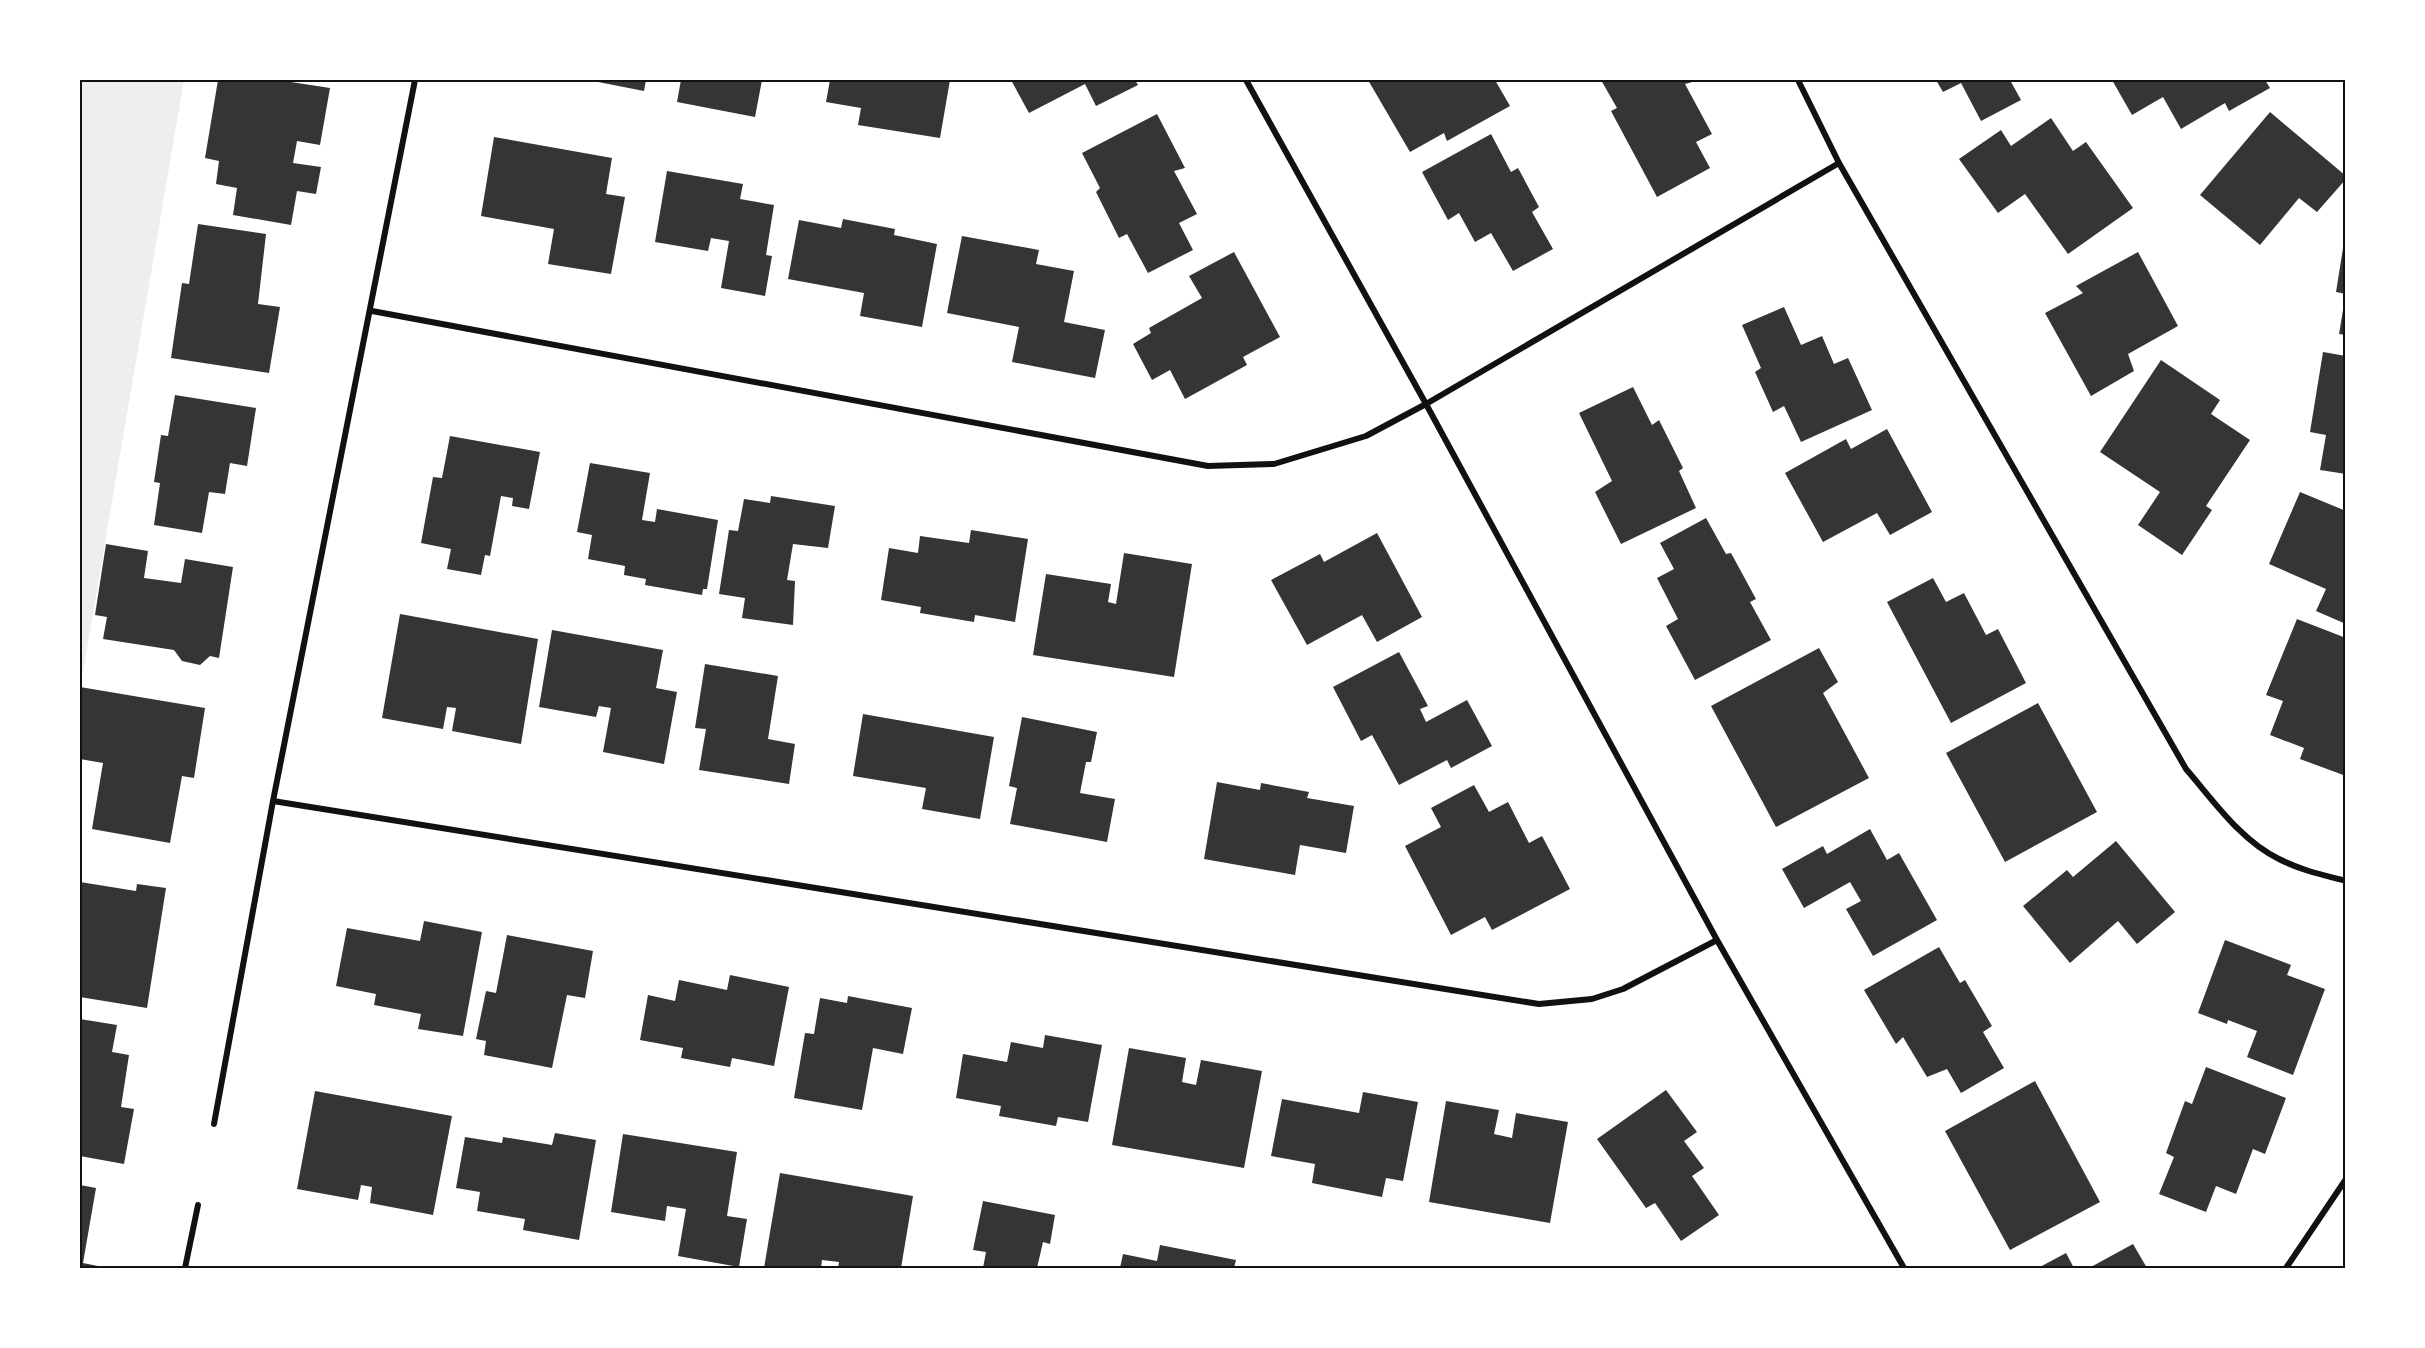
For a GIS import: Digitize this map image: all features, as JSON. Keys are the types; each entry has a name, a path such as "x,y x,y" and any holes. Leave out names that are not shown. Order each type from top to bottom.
{"street":[{"path":"214,1124 273,801 372,311 415,80"},
{"path":"1246,80 1426,404 1717,940 1904,1269"},
{"path":"1798,80 1839,162 2186,769 2240,830 2277,858 2314,873 2346,881"},
{"path":"372,311 1208,466 1274,464 1366,436 1426,404 1839,162"},
{"path":"273,801 1539,1004 1592,999 1623,989 1717,940"},
{"path":"2286,1269 2346,1179"},
{"path":"186,1269 198,1205"}],"shaded area":[{"path":"80,80 184,80 80,689"}],"building":[{"path":"218,80 278,80 330,88 320,145 297,141 293,163 321,167 316,194 297,191 291,225 233,215 237,188 216,184 219,161 205,158"},
{"path":"588,80 646,80 644,91"},
{"path":"681,80 762,80 755,117 677,102"},
{"path":"830,80 950,80 940,138 858,125 861,108 826,102"},
{"path":"1011,80 1135,80 1138,85 1096,106 1085,84 1029,113"},
{"path":"1368,80 1495,80 1510,106 1447,141 1444,133 1410,152"},
{"path":"1601,80 1700,80 1685,84 1712,134 1696,142 1710,168 1657,197 1611,111 1617,108"},
{"path":"1936,80 2010,80 2021,100 1981,121 1961,83 1943,92"},
{"path":"2112,80 2265,80 2270,88 2229,111 2225,103 2181,129 2163,97 2132,115"},
{"path":"2270,112 2346,176 2346,179 2317,212 2299,198 2260,245 2200,195"},
{"path":"1157,114 1185,168 1174,171 1197,214 1179,223 1193,250 1148,273 1127,234 1119,238 1096,192 1100,188 1082,153"},
{"path":"2051,118 2073,151 2086,142 2133,208 2068,254 2025,194 1998,213 1959,159 2001,130 2011,146"},
{"path":"1491,134 1511,172 1518,168 1539,207 1532,212 1553,249 1513,271 1491,233 1475,242 1459,213 1448,220 1422,172"},
{"path":"494,137 612,158 606,194 625,197 611,274 548,264 554,229 481,216"},
{"path":"667,171 743,184 740,199 774,205 766,255 772,256 765,296 721,288 729,241 711,238 708,251 655,242"},
{"path":"843,219 895,229 894,235 937,244 922,327 860,316 864,293 788,279 799,220 841,228"},
{"path":"198,224 266,234 258,304 280,307 269,373 171,358 182,283 189,284"},
{"path":"962,236 1039,250 1036,264 1074,271 1064,322 1105,330 1095,378 1012,362 1019,327 947,313"},
{"path":"2344,242 2346,242 2346,294 2336,292"},
{"path":"1234,252 1280,337 1243,357 1247,365 1185,399 1170,370 1152,380 1133,344 1151,333 1149,328 1202,298 1189,276"},
{"path":"2138,252 2178,326 2128,354 2134,371 2091,396 2045,313 2083,293 2076,286"},
{"path":"2344,304 2346,304 2346,335 2339,334"},
{"path":"1784,307 1801,345 1822,336 1834,364 1848,358 1872,410 1801,442 1784,406 1773,412 1755,372 1761,368 1742,325"},
{"path":"2323,352 2346,356 2346,474 2320,470 2326,435 2310,432"},
{"path":"2161,360 2220,400 2211,414 2250,440 2206,506 2212,510 2182,555 2138,525 2160,492 2100,452"},
{"path":"1633,387 1652,425 1659,420 1683,468 1679,471 1696,508 1621,544 1595,492 1612,481 1579,413"},
{"path":"175,395 256,408 247,466 230,463 225,494 209,492 202,533 154,525 160,483 154,482 161,435 168,436"},
{"path":"1887,429 1932,512 1890,535 1877,513 1823,542 1785,473 1846,439 1851,449"},
{"path":"450,436 540,452 529,509 512,506 513,498 501,496 490,556 485,555 481,575 447,569 451,549 421,543 433,477 442,478"},
{"path":"590,463 650,473 642,520 655,522 657,509 718,520 707,589 703,589 702,595 645,585 646,579 624,575 625,566 588,559 592,535 577,532"},
{"path":"2300,492 2346,511 2346,624 2316,611 2326,589 2269,564"},
{"path":"771,496 835,506 828,548 793,544 787,580 795,581 793,625 742,618 745,598 719,594 729,530 738,531 744,499 770,503"},
{"path":"1706,518 1726,554 1731,553 1756,599 1750,602 1771,640 1695,680 1666,626 1678,619 1657,578 1674,569 1660,543"},
{"path":"971,530 1028,539 1015,622 975,615 974,622 920,613 921,607 881,600 889,548 918,553 920,536 969,543"},
{"path":"1377,533 1422,617 1377,642 1362,615 1307,645 1271,580 1320,554 1324,562"},
{"path":"106,544 148,551 144,578 181,583 185,559 233,567 219,658 210,656 200,665 182,661 174,650 103,639 107,617 95,615"},
{"path":"1124,553 1192,564 1174,677 1033,655 1046,574 1111,584 1108,602 1116,604"},
{"path":"1933,578 1946,602 1964,593 1986,635 1998,629 2026,683 1951,723 1887,602"},
{"path":"400,614 538,639 521,744 452,731 456,708 447,707 443,729 382,718"},
{"path":"2297,619 2346,638 2346,776 2300,759 2304,748 2270,735 2283,701 2266,695"},
{"path":"552,630 663,650 656,688 677,692 664,764 603,752 611,708 599,706 596,717 539,707"},
{"path":"1819,648 1838,682 1823,693 1869,778 1776,827 1711,706"},
{"path":"1399,652 1428,706 1420,709 1426,722 1467,700 1492,746 1451,768 1447,760 1399,785 1372,735 1361,741 1333,687"},
{"path":"705,664 778,676 768,739 795,744 789,784 699,770 706,729 695,728"},
{"path":"80,687 205,708 194,778 182,776 170,843 92,829 103,763 80,759"},
{"path":"2038,703 2097,812 2005,862 1946,753"},
{"path":"863,714 994,737 980,819 922,809 926,788 853,776"},
{"path":"1022,717 1097,732 1091,762 1086,762 1080,793 1115,799 1107,842 1010,824 1017,788 1009,786"},
{"path":"1217,782 1260,790 1261,783 1309,792 1307,798 1354,806 1346,853 1300,845 1295,875 1204,859"},
{"path":"1474,785 1489,812 1508,802 1529,843 1542,836 1570,889 1492,930 1485,917 1451,935 1405,846 1441,827 1431,808"},
{"path":"1870,829 1887,860 1899,853 1937,920 1873,956 1846,909 1861,901 1850,882 1804,908 1782,869 1823,846 1827,854"},
{"path":"2116,841 2175,912 2137,944 2118,921 2070,963 2023,906 2067,870 2073,877"},
{"path":"80,882 136,891 137,884 166,888 147,1008 80,997"},
{"path":"424,921 482,932 463,1036 418,1029 421,1014 374,1005 376,994 336,986 347,928 420,941"},
{"path":"507,935 593,951 585,998 567,995 552,1068 484,1055 486,1041 476,1039 486,991 496,993"},
{"path":"2225,940 2291,965 2287,975 2325,989 2293,1075 2247,1057 2257,1031 2228,1020 2227,1024 2198,1013"},
{"path":"1939,947 1960,983 1965,980 1992,1026 1983,1032 2004,1068 1961,1093 1947,1069 1927,1077 1903,1037 1896,1044 1864,990"},
{"path":"730,975 789,987 774,1066 732,1058 730,1067 681,1058 683,1048 640,1040 648,995 675,1001 679,980 727,990"},
{"path":"848,996 912,1008 903,1054 873,1048 862,1110 794,1098 805,1033 814,1034 820,998 847,1003"},
{"path":"80,1019 117,1025 112,1052 129,1055 121,1107 134,1109 124,1164 80,1156"},
{"path":"1045,1035 1102,1045 1088,1122 1058,1117 1056,1126 999,1116 1001,1106 956,1098 963,1054 1007,1062 1011,1042 1043,1048"},
{"path":"1129,1048 1186,1058 1182,1082 1196,1085 1201,1060 1262,1071 1244,1168 1112,1145"},
{"path":"2206,1067 2286,1098 2265,1154 2253,1149 2236,1194 2216,1186 2206,1212 2159,1194 2174,1157 2166,1153 2185,1101 2192,1104"},
{"path":"2035,1081 2100,1202 2010,1250 1945,1131"},
{"path":"1666,1090 1697,1132 1684,1141 1704,1168 1692,1176 1719,1215 1681,1241 1655,1203 1646,1208 1597,1139"},
{"path":"315,1091 452,1116 433,1215 370,1203 372,1187 361,1185 358,1200 297,1189"},
{"path":"1363,1092 1418,1102 1403,1181 1386,1178 1382,1197 1312,1183 1315,1164 1271,1156 1282,1099 1359,1113"},
{"path":"1446,1101 1499,1110 1494,1134 1512,1138 1516,1113 1568,1122 1550,1223 1429,1202"},
{"path":"555,1133 596,1140 579,1240 523,1230 525,1219 477,1211 480,1192 456,1188 465,1137 502,1143 503,1137 552,1145"},
{"path":"623,1134 737,1152 727,1216 747,1219 739,1267 678,1256 686,1209 667,1206 665,1221 611,1212"},
{"path":"780,1173 913,1196 901,1268 838,1268 839,1262 822,1260 821,1268 764,1268"},
{"path":"80,1185 96,1188 83,1263 108,1268 80,1268"},
{"path":"983,1201 1055,1215 1050,1244 1043,1242 1037,1268 983,1268 986,1252 973,1250"},
{"path":"2133,1244 2147,1268 2089,1268"},
{"path":"1160,1245 1236,1260 1234,1268 1120,1268 1123,1254 1157,1261"},
{"path":"2066,1253 2074,1268 2038,1268"}]}
